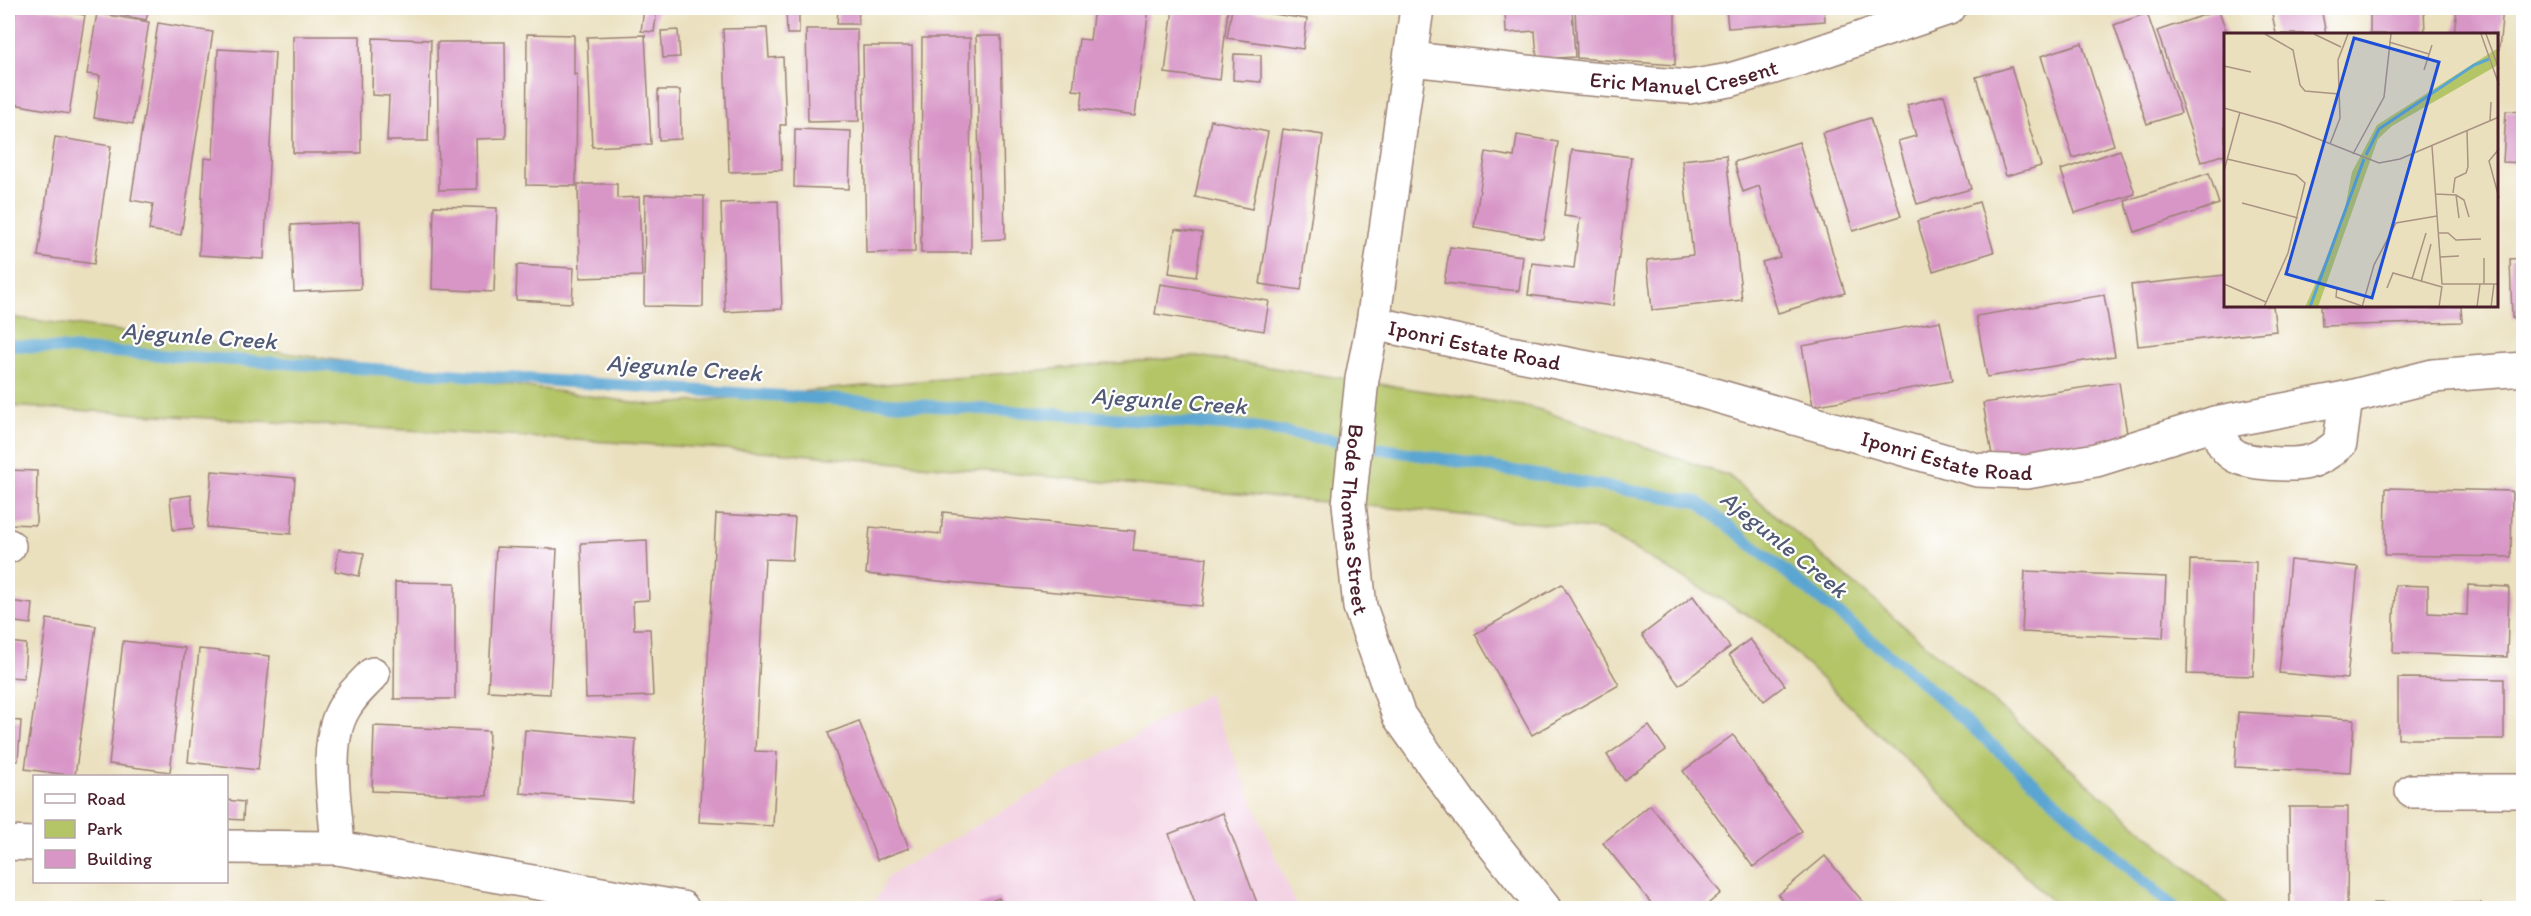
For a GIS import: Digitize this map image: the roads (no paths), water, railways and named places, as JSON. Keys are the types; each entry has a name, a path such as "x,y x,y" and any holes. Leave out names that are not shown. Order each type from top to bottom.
{"street":[{"name":"Bode Thomas Street","path":"1417,8 1412,59 1373,323 1362,379 1349,504 1360,607 1399,716 1462,805 1544,909"},
{"name":"Eric Manuel Cresent","path":"1412,59 1580,78 1689,87 1731,80 1780,65 1936,10"},
{"name":"Iponri Estate Road","path":"1373,323 1515,354 1686,387 1977,470 2027,472 2096,460 2215,423 2346,398 2433,376 2523,369"},
{"path":"2215,423 2223,445 2235,456 2275,464 2307,463 2326,455 2340,443 2346,398"},
{"path":"338,848 332,744 340,715 373,674"},
{"path":"2412,791 2523,791"},
{"path":"8,843 33,844"},
{"path":"228,847 338,848 682,909"}],"waterway":[{"name":"Ajegunle Creek","path":"8,345 1253,427 1698,502 1905,667 2174,908"}]}
